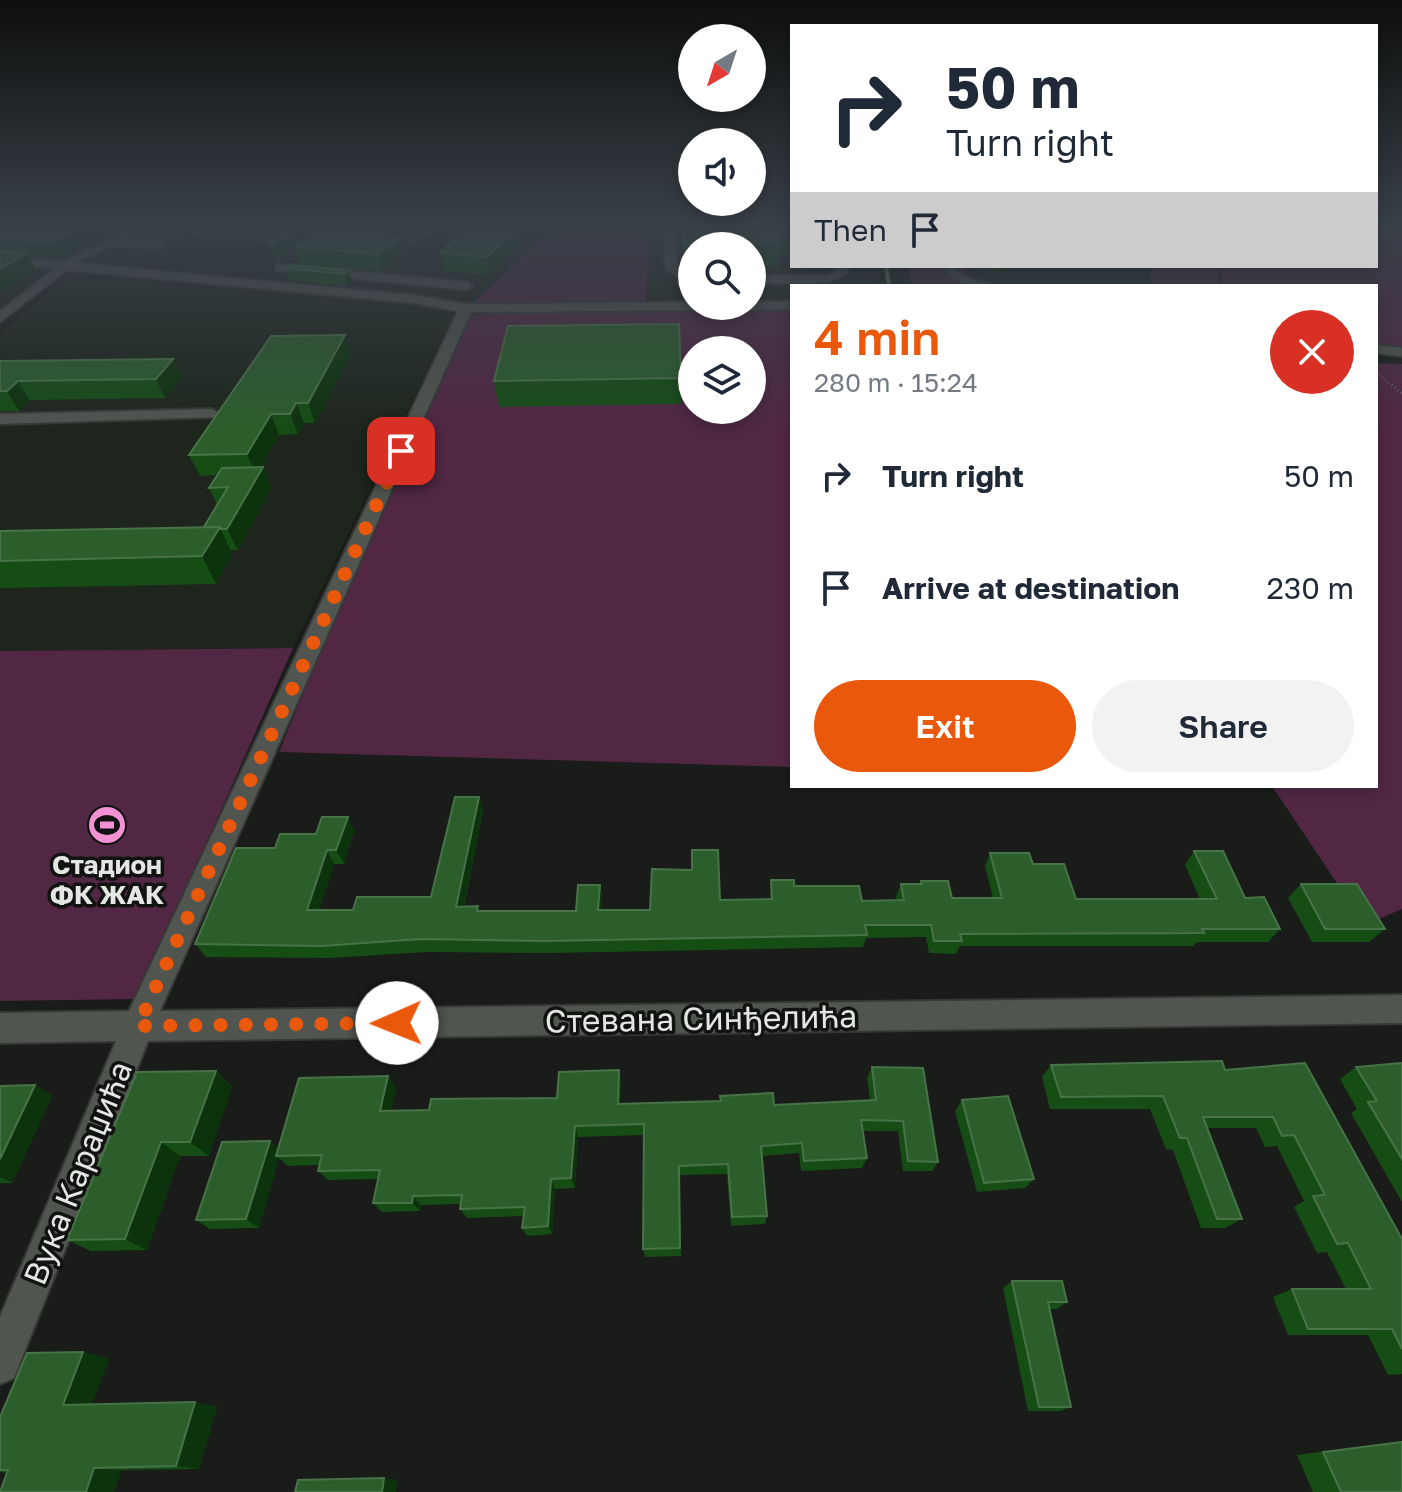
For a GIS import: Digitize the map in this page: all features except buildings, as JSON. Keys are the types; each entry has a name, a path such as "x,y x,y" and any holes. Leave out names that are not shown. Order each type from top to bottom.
{"street":[{"path":"0,318 32,294"},
{"path":"351,294 678,304"},
{"path":"452,294 467,297"},
{"name":"Вука Караџића","path":"0,1364 138,1026 467,297"},
{"path":"766,306 790,305"},
{"path":"1378,349 1402,352"},
{"path":"0,419 212,414"},
{"name":"Стевана Синђелића","path":"0,1028 1402,1009"}],"path":[{"path":"1378,374 1402,394"}],"shaded area":[{"path":"0,294 23,294 0,312"},
{"path":"46,294 313,294 419,304 450,310 453,317 293,648 0,651 0,334"},
{"path":"359,294 483,294 471,305"},
{"path":"483,294 646,294 646,302 471,305"},
{"path":"646,294 678,294 678,301 646,302"},
{"path":"766,294 790,294 790,299 766,300"},
{"path":"1378,294 1402,294 1402,349 1378,345"},
{"path":"790,308 790,767 279,752 459,315 678,310 678,320 766,320 766,309"},
{"path":"1378,363 1402,364 1402,909 1365,925 1273,788 1378,788"},
{"name":"Стадион ФК ЖАК","path":"293,648 137,999 0,1001 0,651"}],"waterway":[{"path":"482,312 590,311"}],"place":[{"name":"Стадион ФК ЖАК","path":"107,825"}],"route":[{"path":"397,1023 138,1026 401,451"}]}
